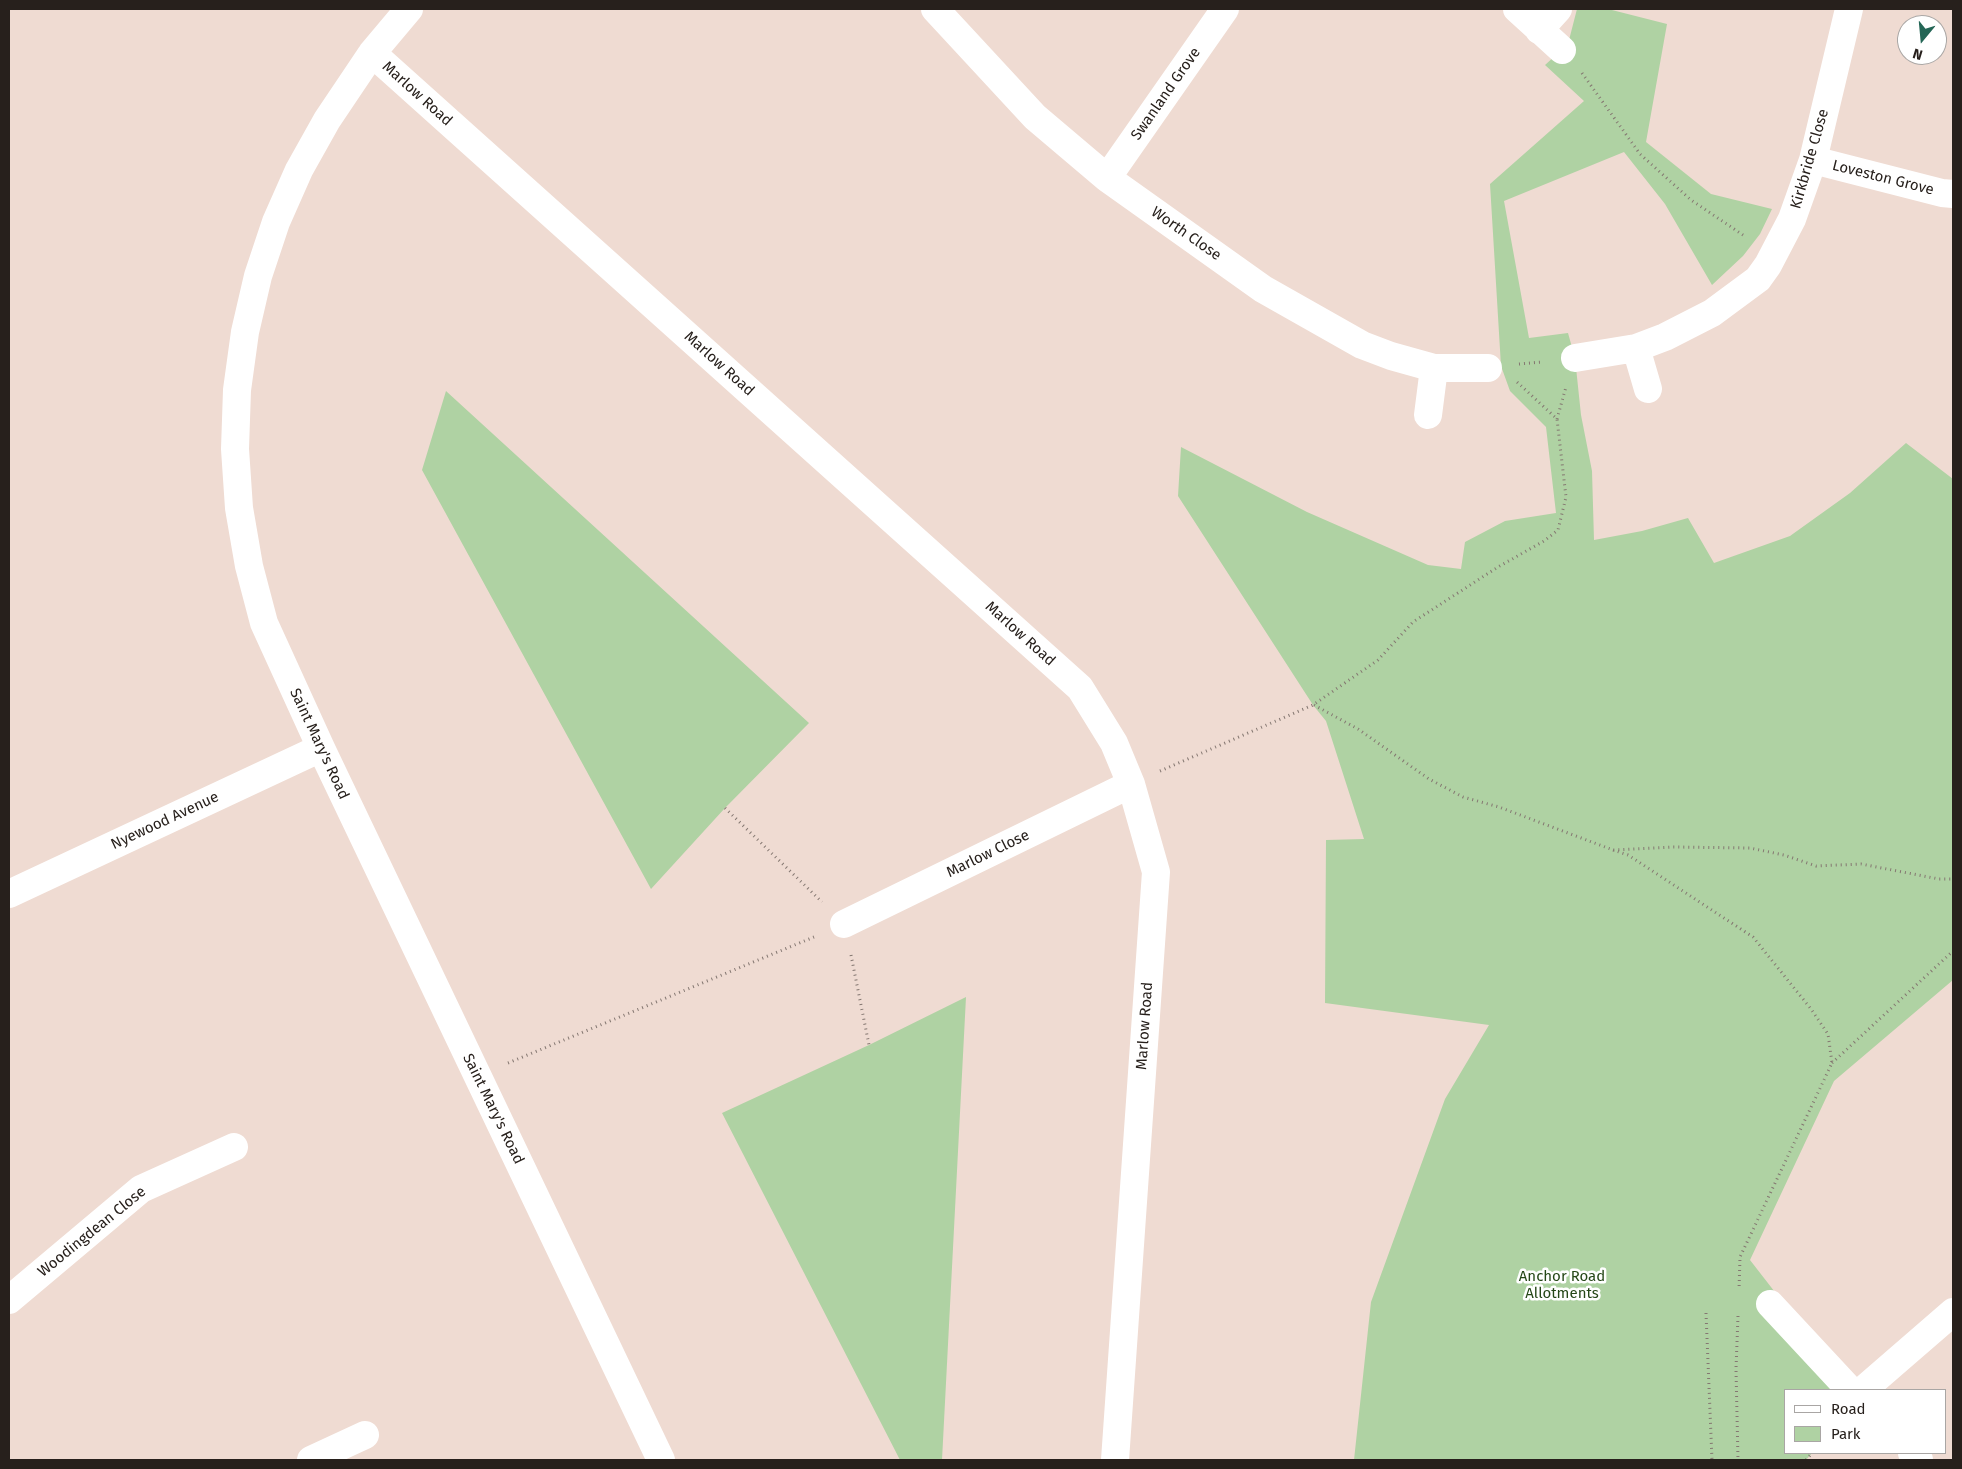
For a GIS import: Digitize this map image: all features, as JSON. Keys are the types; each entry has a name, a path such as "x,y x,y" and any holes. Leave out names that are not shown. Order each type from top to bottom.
{"street":[{"name":"Saint Mary's Road","path":"409,9 372,53 327,120 299,170 276,222 258,276 245,332 237,390 235,449 239,508 249,566 264,623 321,748 661,1460"},
{"name":"Worth Close","path":"935,9 1035,116 1107,178 1263,290 1362,345 1391,356 1434,368 1495,367"},
{"name":"Swanland Grove","path":"1107,178 1224,9"},
{"path":"1517,9 1562,50"},
{"path":"1539,30 1558,9"},
{"name":"Kirkbride Close","path":"1575,358 1636,348 1680,329 1736,297 1758,279 1777,249 1792,219 1813,160 1849,9"},
{"name":"Marlow Road","path":"372,53 1080,688 1114,743 1131,784 1156,872 1115,1460"},
{"name":"Loveston Grove","path":"1813,160 1942,193 1953,194"},
{"path":"1636,348 1648,389"},
{"path":"1428,415 1434,368"},
{"name":"Nyewood Avenue","path":"9,894 321,748"},
{"name":"Marlow Close","path":"844,924 1131,784"},
{"name":"Woodingdean Close","path":"9,1300 142,1189 234,1147"},
{"path":"1770,1304 1849,1389"},
{"path":"1864,1389 1953,1312"},
{"path":"311,1460 366,1435"}],"path":[{"path":"1562,50 1592,84 1640,154 1691,200 1744,236 1777,249"},
{"path":"1495,367 1575,358"},
{"path":"1131,784 1313,705 1378,660 1413,622 1498,567 1544,541 1558,530 1566,497 1557,419 1495,367"},
{"path":"1313,705 1358,729 1429,779 1463,797 1499,807 1628,855 1753,938 1811,1009 1828,1034 1832,1064"},
{"path":"725,808 844,924 869,1045"},
{"path":"1613,850 1674,846 1750,848 1816,866 1861,864 1939,879 1953,879"},
{"path":"477,1076 844,924"},
{"path":"1739,1295 1740,1257 1832,1064 1953,951"},
{"path":"1706,1313 1712,1460"},
{"path":"1738,1313 1736,1369 1738,1460"}],"green space":[{"name":"Anchor Road Allotments","path":"1577,9 1608,9 1667,24 1646,142 1711,194 1772,209 1760,234 1743,256 1712,285 1665,204 1624,152 1504,201 1529,338 1568,333 1575,358 1581,415 1592,471 1594,540 1642,531 1688,518 1714,563 1790,536 1850,493 1906,443 1953,479 1953,980 1834,1081 1750,1260 1850,1389 1784,1389 1784,1454 1811,1454 1806,1460 1354,1460 1371,1302 1445,1099 1489,1025 1325,1003 1326,840 1364,839 1326,721 1313,705 1178,496 1181,447 1307,512 1428,565 1461,569 1465,542 1505,521 1556,513 1546,427 1510,391 1501,366 1490,184 1584,101 1545,65 1568,44"},
{"path":"446,391 809,723 725,808 651,889 422,470"},
{"path":"966,997 942,1460 900,1460 722,1113 869,1045"}]}
